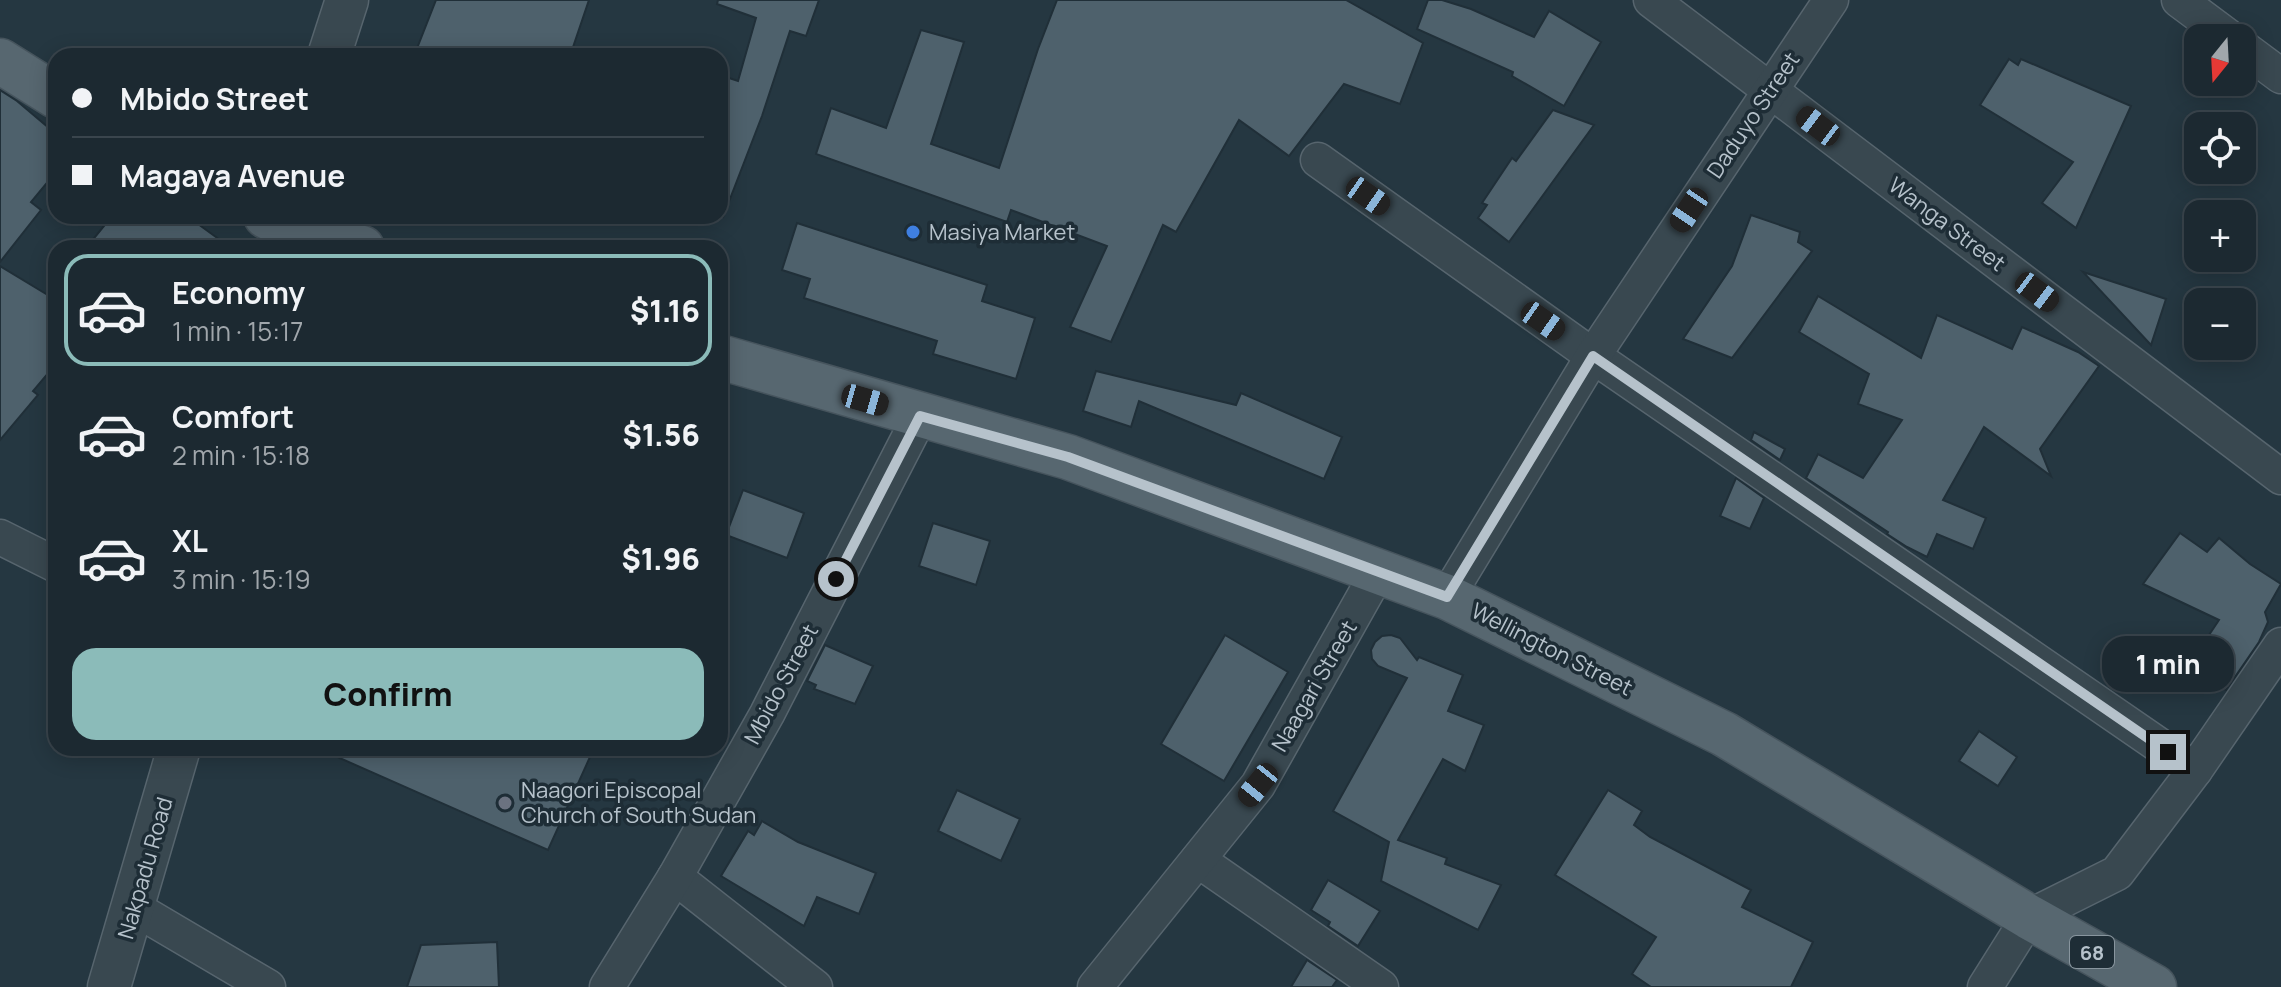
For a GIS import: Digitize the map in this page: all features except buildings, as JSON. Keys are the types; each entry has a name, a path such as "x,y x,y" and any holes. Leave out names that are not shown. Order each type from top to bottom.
{"main road":[{"path":"0,61 48,91"},
{"path":"290,224 332,240"},
{"name":"Wellington Street","path":"728,359 1068,457 1447,597 1724,734 2029,917 2154,987"}],"street":[{"path":"332,48 347,0"},
{"name":"Wanga Street","path":"1651,0 2281,477"},
{"name":"Daduyo Street","path":"1447,597 1593,356 1831,0"},
{"path":"2179,0 2211,24"},
{"path":"2256,57 2281,76"},
{"path":"1318,160 1593,356 2195,770"},
{"name":"Mbido Street","path":"607,987 675,877 767,714 920,416"},
{"path":"0,537 48,561"},
{"name":"Naagari Street","path":"1095,987 1258,785 1379,570"},
{"path":"1985,987 2029,917 2117,873 2195,770 2281,645"},
{"name":"Nakpadu Road","path":"109,987 177,756"},
{"path":"1198,860 1381,987"},
{"path":"675,877 815,987"},
{"path":"134,908 268,987"}],"place":[{"name":"Masiya Market","path":"913,232"},
{"name":"Naagori Episcopal Church of South Sudan","path":"505,803"}],"route":[{"path":"836,579 920,416 1068,457 1447,597 1593,356 2168,752"}]}
